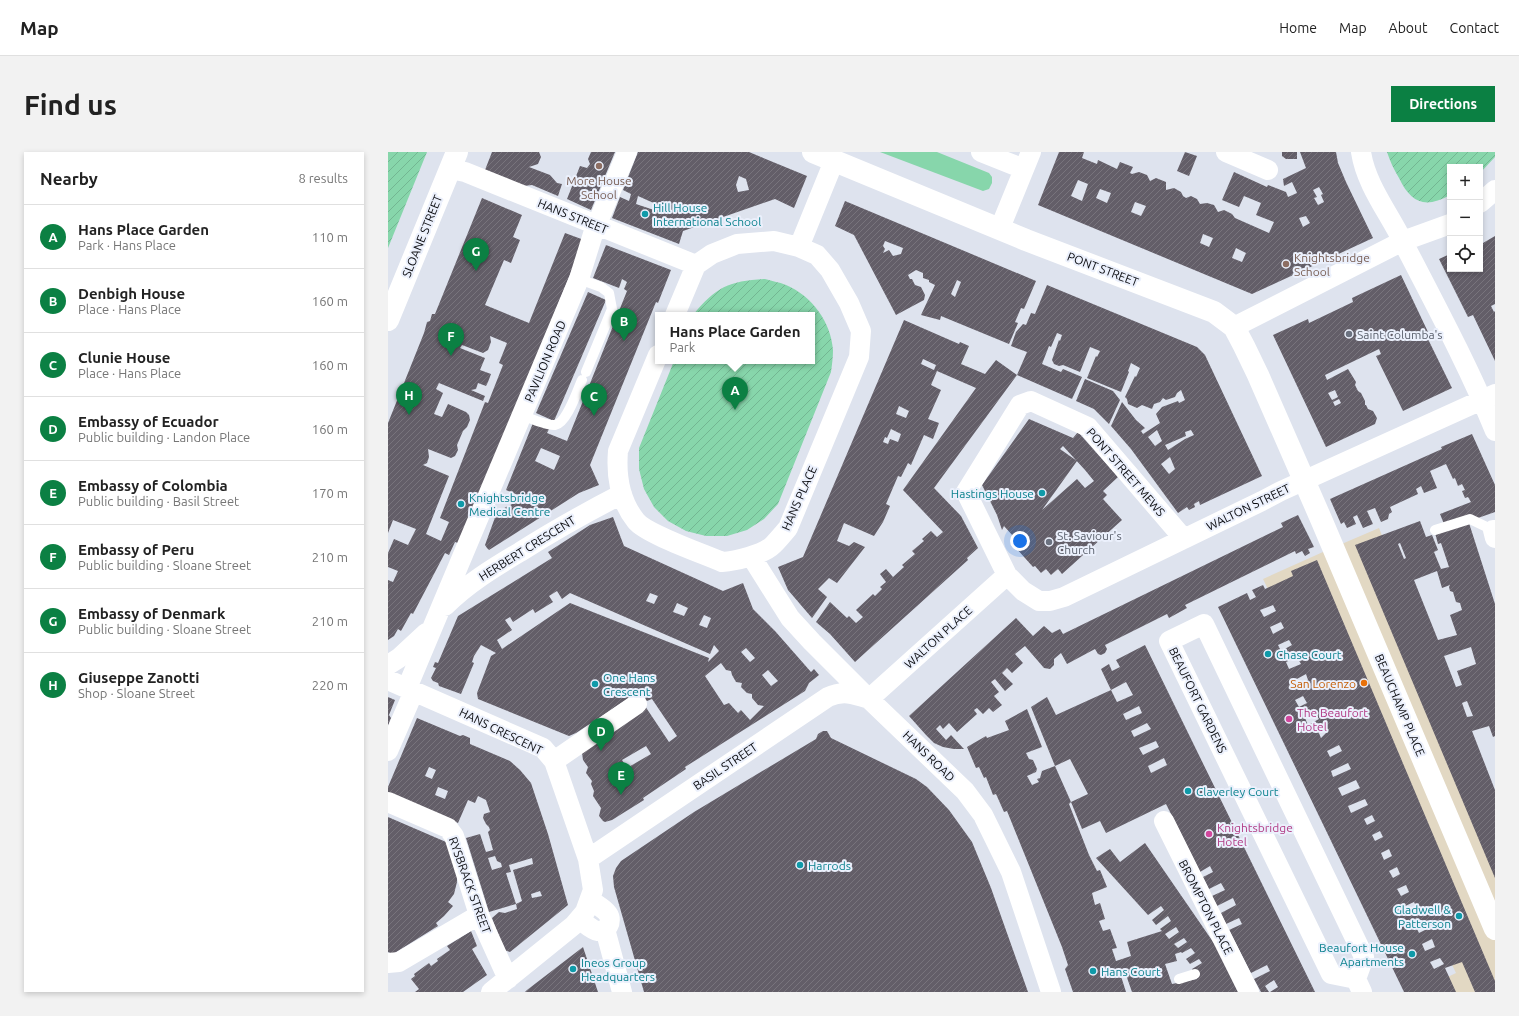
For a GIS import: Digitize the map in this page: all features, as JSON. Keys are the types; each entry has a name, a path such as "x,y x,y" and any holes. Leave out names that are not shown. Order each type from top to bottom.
{"main road":[{"name":"PONT STREET","path":"813,152 1026,240 1214,312 1234,327 1252,363 1303,481"},
{"name":"SLOANE STREET","path":"388,320 453,160"},
{"name":"BEAUCHAMP PLACE","path":"1303,481 1321,519 1495,929"}],"street":[{"name":"PAVILION ROAD","path":"458,567 579,279 596,226 627,152"},
{"path":"980,152 1028,161 1000,228"},
{"path":"1226,152 1268,170"},
{"path":"1361,152 1370,182 1488,396 1495,430"},
{"name":"HANS STREET","path":"453,160 465,172 696,265"},
{"path":"799,246 834,161"},
{"path":"1483,201 1495,190"},
{"path":"1234,327 1402,240 1447,225"},
{"name":"HANS PLACE","path":"655,362 618,451 616,468 622,494 636,522 647,530 722,562 733,561 751,556 772,546 788,528 859,357 861,331 830,270 817,255 799,246 774,242 737,244 712,254 696,265"},
{"path":"676,312 696,265"},
{"name":"WALTON STREET","path":"1008,575 1023,591 1040,601 1050,601 1064,598 1303,481 1488,396"},
{"name":"PONT STREET MEWS","path":"1008,575 966,492 1020,405 1031,402 1088,427 1184,539"},
{"name":"HERBERT CRESCENT","path":"388,665 409,650 461,590 480,576 566,523 622,494"},
{"name":"HANS ROAD","path":"751,556 790,618 869,699 965,791 983,815 1011,872 1051,992"},
{"name":"HERBERT CRESCENT","path":"410,689 436,619 458,567"},
{"name":"WALTON PLACE","path":"869,699 1008,575"},
{"name":"BEAUFORT GARDENS","path":"1204,624 1364,957 1359,986 1331,974 1169,641 1204,624"},
{"name":"HANS CRESCENT","path":"388,680 543,748 554,761 588,859 591,895"},
{"path":"388,751 410,689"},
{"name":"BASIL STREET","path":"588,859 828,697 835,694 849,693 869,699"},
{"path":"554,761 637,704"},
{"name":"RYSBRACK STREET","path":"388,802 448,828 454,836 479,916 508,979"},
{"name":"BROMPTON PLACE","path":"1164,821 1228,958 1249,992"},
{"path":"491,992 579,919 585,912 591,895 608,914 610,920 609,926 605,930 596,931 579,919"},
{"path":"388,963 399,962 479,916"},
{"path":"605,930 622,992"}],"lane":[{"path":"522,415 550,425 556,425 568,414 584,376 612,309 609,293 601,287 579,279"},
{"path":"1435,530 1470,519 1494,533"},
{"path":"1179,979 1195,974"}],"shaded area":[{"path":"1379,528 1495,817 1495,992 1432,992 1429,986 1456,973 1263,579"}],"green space":[{"path":"388,152 427,152 388,248"},
{"path":"880,152 937,152 989,173 992,177 992,183 989,189 983,191"},
{"path":"1387,152 1495,152 1495,157 1483,170 1483,164 1447,164 1447,196 1433,202 1420,201 1414,198 1395,172"},
{"path":"765,279 783,284 795,290 812,303 824,320 831,340 833,358 831,372 778,504 764,519 747,530 727,536 706,536 686,531 668,521 654,507 644,489 639,469 639,448 673,364 815,364 815,312 695,312 709,298 724,287 753,280"}],"building":[{"path":"492,152 539,152 541,157 538,164 529,167 550,175 557,183 562,184 558,196 532,185 524,186 485,170"},
{"path":"591,152 615,152 591,210 567,199 580,166 587,168 590,164 588,159"},
{"path":"638,152 749,152 807,176 794,208 775,199 683,231 679,244 612,218 620,197 629,201 631,194 623,190","holes":["739,176 746,179 749,190 738,192 736,185","638,196 658,205 660,209 654,210 636,204"]},
{"path":"1059,152 1084,152 1082,158 1097,164 1098,160 1117,169 1120,162 1133,167 1130,173 1132,174 1139,172 1147,175 1150,181 1156,178 1166,182 1166,190 1174,188 1181,192 1186,198 1191,196 1197,199 1200,204 1207,203 1214,205 1218,212 1224,210 1232,214 1235,218 1269,233 1274,222 1256,215 1261,203 1244,196 1239,207 1222,200 1234,172 1267,187 1268,185 1286,192 1288,197 1297,193 1292,182 1284,186 1283,179 1306,168 1300,152 1336,152 1338,163 1346,182 1373,238 1252,294 1038,205","holes":["1078,180 1088,184 1082,201 1071,196","1319,187 1323,194 1321,195 1324,202 1318,205 1314,198 1317,197 1313,190","1100,189 1111,193 1107,203 1096,198","1135,202 1146,206 1141,216 1131,212","1306,216 1310,223 1303,227 1299,218","1203,234 1213,238 1209,247 1200,243","1236,248 1246,253 1242,262 1232,258"]},
{"path":"1185,152 1197,156 1189,176 1177,171"},
{"path":"1282,152 1297,152 1297,159 1286,159 1282,156"},
{"path":"482,198 522,215 513,237 520,240 511,263 504,260 485,305 529,323 565,233 584,240 461,544 455,542 449,555 445,553 413,614 411,613 401,631 398,629 394,636 388,640 388,580 393,582 398,571 388,567 388,553 394,539 408,545 416,529 393,520 388,533 388,423 427,322 430,321 432,314 435,314","holes":["490,336 507,343 499,363 503,365 488,403 485,402 440,518 449,522 441,541 426,534 449,476 423,465 427,463 429,457 428,449 451,458 455,456 458,450 457,445 470,420 469,415 466,412 448,404 442,417 434,414 443,393 436,389 439,383 483,401 485,396 471,390 476,389 478,383 486,386 488,382 491,374 480,370 485,358 460,348 462,345 483,353 488,350 491,342"]},
{"path":"845,201 1036,281 1024,309 1021,308 1015,322 1018,323 1009,344 941,316 940,320 921,315 935,285 929,282 929,280 923,278 923,273 916,270 908,275 915,285 921,287 925,295 924,300 896,315 854,235 835,226","holes":["885,241 903,248 901,254 893,256 889,250 883,253 885,249 883,246","957,280 961,282 955,297 951,294"]},
{"path":"1495,236 1495,304 1491,306 1494,312 1495,311 1495,361 1473,315 1468,317 1439,259 1447,255 1447,272 1483,272 1483,243"},
{"path":"606,245 671,270 658,303 656,302 590,465 599,485 579,493 489,550 485,545 497,512 512,504 510,500 518,495 506,490 533,423 549,429 547,433 567,441 627,291 624,289 627,282 622,279 619,288 593,278","holes":["541,448 560,456 554,470 535,461"]},
{"path":"1401,275 1428,332 1425,333 1452,388 1403,411 1376,356 1381,354 1379,349 1325,375 1327,380 1348,369 1356,382 1355,385 1358,391 1361,393 1365,401 1365,405 1368,409 1373,411 1377,418 1375,424 1326,447 1273,335 1308,319 1309,323 1353,302 1352,298","holes":["1335,390 1338,397 1332,400 1328,393","1339,399 1341,403 1335,406 1333,402"]},
{"path":"1047,285 1197,347 1205,355 1262,476 1200,505 1199,501 1194,504 1195,507 1189,510 1187,507 1178,513 1131,449 1111,426 1122,402 1136,420 1145,428 1141,431 1143,434 1160,423 1156,414 1162,407 1185,400 1181,390 1175,397 1166,400 1163,398 1160,402 1154,404 1152,409 1142,405 1137,408 1128,404 1125,397 1140,368 1131,363 1121,392 1087,378 1096,356 1097,357 1100,351 1090,347 1080,372 1063,365 1059,366 1054,364 1052,360 1062,335 1057,333 1051,347 1049,346 1042,364 1061,372 1063,369 1082,377 1072,399 1017,375 1027,352 1011,346 1016,332 1023,324 1026,325 1031,313 1035,314","holes":["1157,430 1162,441 1155,446 1148,437","1191,430 1194,435 1168,450 1165,445 1186,436 1185,432","1170,457 1175,469 1169,474 1161,464"]},
{"path":"588,292 606,300 554,421 536,413"},
{"path":"904,320 959,344 960,342 969,346 961,364 985,374 996,360 1017,375 934,488 961,516 978,548 967,558 968,560 855,662 830,634 816,622 830,602 847,618 849,616 856,623 863,617 856,610 873,594 875,596 882,589 880,587 886,582 880,574 886,569 893,577 904,567 902,565 915,554 912,551 924,541 922,539 931,531 937,537 943,532 903,490 976,388 937,371 931,385 941,390 928,419 939,423 933,439 924,435 911,465 908,463 901,477 898,476 886,504 890,506 883,522 874,536 844,523 837,541 849,546 854,542 865,547 837,583 829,578 818,589 827,597 812,618 788,590 778,567 803,557","holes":["923,359 936,365 934,370 921,364","899,406 909,411 906,418 896,414","891,429 901,434 898,442 890,439 888,444 883,442 885,437 887,438"]},
{"path":"1085,379 1113,391 1120,400 1109,424 1094,409 1076,401"},
{"path":"1029,419 1073,438 1078,432 1118,477 1103,491 1107,495 1103,499 1122,520 1062,574 1058,569 1051,575 1046,569 1041,573 1035,566 1033,567 1016,548 1018,546 1011,538 1013,536 1004,526 1002,530 997,515 982,485","holes":["1063,446 1076,460 1060,449","1077,461 1094,481 1085,488 1077,479 1042,510"]},
{"path":"1472,434 1495,485 1495,512 1478,518 1444,524 1440,514 1471,502 1468,497 1465,498 1462,491 1465,490 1462,484 1458,486 1446,464 1430,471 1437,488 1424,493 1421,486 1416,489 1418,494 1390,507 1392,512 1389,514 1388,519 1381,522 1375,508 1367,511 1373,524 1363,528 1357,515 1353,517 1356,524 1347,528 1344,522 1341,524 1330,499"},
{"path":"1298,515 1314,547 1308,549 1310,553 1305,556 1302,551 1296,554 1295,551 1185,605 1187,608 1169,618 1167,614 1105,645 1107,649 1105,653 1101,655 1098,654 1095,649 1067,664 1061,653 1054,659 1054,665 1050,669 1044,668 1025,646 1015,654 1023,663 1012,673 1007,668 1002,673 1013,684 1005,691 995,679 991,682 999,692 994,696 1002,705 993,712 989,708 983,714 977,708 974,710 977,714 957,732 949,723 943,729 940,725 936,729 946,740 951,735 964,749 943,747 934,743 909,716 1016,618 1033,636 1044,626 1052,633 1060,629 1063,634 1283,527 1281,523"},
{"path":"613,517 624,546 723,591 743,583 753,609 775,631 811,672 814,669 819,675 809,683 805,691 685,767 686,769 643,798 644,800 612,820 605,822 599,816 601,808 593,796 594,791 591,784 592,781 586,773 588,767 583,760 582,753 645,706 669,742 677,736 652,699 647,701 643,699 638,692 576,733 569,736 478,699 477,693 491,656 496,653 481,645 474,656 472,662 474,663 461,694 439,686 438,683 433,681 431,678 436,668 433,667 435,662 438,663 458,616 552,558 548,552 590,525","holes":["557,591 562,599 570,593 710,654 714,645 719,651 708,662 709,658 570,603 502,649 497,640 512,630 505,620 510,617 513,622 533,609 535,613 553,602 549,596","650,593 658,596 654,604 646,601","677,603 688,608 684,616 673,612","704,615 711,618 707,628 699,625","746,648 755,658 750,662 741,652","721,663 726,670 731,671 736,682 742,683 741,687 747,693 752,694 752,698 758,705 764,706 750,720 741,710 738,713 729,703 724,705 705,676","768,670 778,681 771,686 762,675","646,746 651,754 627,768 622,760"]},
{"path":"1420,521 1426,537 1432,535 1438,550 1434,552 1441,569 1449,567 1441,543 1438,544 1435,533 1469,523 1495,604 1495,736 1493,737 1489,726 1472,731 1495,790 1495,878 1355,545","holes":["1400,543 1406,558 1404,559 1398,544","1437,571 1442,588 1450,585 1450,591 1453,592 1456,602 1460,603 1462,610 1450,615 1457,635 1438,640 1414,580","1471,647 1476,664 1457,671 1462,685 1456,687 1444,656","1467,701 1473,716 1467,717 1462,703"]},
{"path":"1317,560 1495,981 1495,992 1475,992 1462,962 1445,968 1456,992 1404,992 1218,607 1247,593 1250,600 1256,597 1252,590 1263,585 1265,589 1293,576 1291,571","holes":["1273,605 1276,611 1264,617 1260,610","1281,622 1284,628 1273,634 1270,627","1289,640 1292,645 1281,651 1278,645","1297,657 1301,664 1289,669 1286,662","1306,674 1308,680 1297,685 1295,680","1303,696 1307,703 1299,707 1295,700","1315,713 1319,719 1308,725 1305,718","1324,728 1326,733 1321,738 1318,731","1339,745 1342,751 1330,757 1327,751","1348,763 1351,769 1333,777 1331,771","1356,780 1360,788 1342,796 1338,788","1365,799 1368,805 1351,813 1348,806","1372,815 1375,821 1367,825 1364,819","1380,831 1383,837 1375,841 1372,835","1389,849 1392,856 1384,860 1381,853","1397,867 1400,874 1393,878 1389,871","1406,885 1409,892 1401,896 1397,889","1414,902 1417,908 1406,914 1403,907","1422,920 1427,929 1419,933 1414,923","1432,939 1435,947 1425,951 1422,944","1440,958 1444,964 1434,969 1430,962"]},
{"path":"1145,645 1315,992 1270,992 1278,987 1274,980 1265,986 1269,992 1261,992 1254,979 1270,971 1267,965 1251,973 1229,930 1242,924 1239,918 1226,924 1221,913 1236,905 1233,898 1217,906 1212,896 1225,890 1221,883 1209,889 1203,877 1213,872 1210,866 1200,872 1166,804 1106,833 1100,821 1082,829 1071,802 1088,794 1070,759 1055,766 1031,707 1047,697 1056,715 1111,690 1101,669 1109,664 1112,671 1120,667 1116,660","holes":["1126,682 1133,695 1117,702 1111,690","1139,706 1142,713 1126,720 1123,714","1147,723 1151,729 1134,737 1131,731","1156,741 1159,747 1143,755 1139,748","1164,758 1167,765 1151,773 1148,766"]},
{"path":"388,697 395,700 389,715 391,718 388,726"},
{"path":"1027,709 1042,747 1026,753 1029,759 1033,760 1037,769 1036,772 1027,776 1032,785 1039,782 1037,779 1040,778 1042,771 1055,766 1071,802 1069,804 1089,855 1097,871 1100,870 1107,887 1092,893 1095,905 1100,903 1105,919 1099,921 1103,931 1110,929 1117,948 1112,949 1116,961 1131,956 1127,942 1162,931 1160,929 1171,921 1168,916 1156,925 1152,920 1164,910 1161,906 1148,915 1096,858 1110,849 1120,862 1145,843 1220,952 1240,992 1132,992 1125,972 1120,973 1126,992 1073,992 1065,969 1068,965 1062,947 1007,811 1004,812 996,794 993,795 986,777 984,778 979,767 976,768 967,747 986,736 987,738 1009,730 1005,721","holes":["1176,927 1179,932 1169,939 1165,934","1184,938 1187,942 1178,948 1174,944","1191,948 1195,953 1186,959 1190,964 1199,959 1202,963 1192,969 1197,979 1172,984 1165,964 1177,961 1175,954 1182,953"]},
{"path":"417,718 460,736 463,735 470,738 470,744 510,761 531,783 548,834 568,905 510,952 504,950 492,918 499,912 505,913 517,909 516,904 489,912 466,838 480,834 486,852 493,850 488,832 490,830 483,818 484,814 490,812 486,800 478,796 475,803 468,800 458,823 388,793 388,787","holes":["429,767 436,770 432,779 425,776","438,787 448,791 445,799 435,795","495,856 497,861 501,863 502,867 492,870 488,858","532,858 533,864 513,870 522,901 516,904 506,873 511,872 509,865","540,891 542,896 532,898 531,894"]},
{"name":"Harrods","path":"823,731 827,731 831,738 916,779 927,787 949,810 972,842 991,888 1028,992 644,992 614,887 613,876 616,868 621,861 694,812 816,739 818,734"},
{"path":"388,817 446,842 457,871 457,882 454,894 448,902 453,906 436,923 438,926 393,954 388,952"},
{"path":"471,931 477,946 472,949 487,975 463,992 415,992 419,989 411,979 415,976 414,974 429,963 431,966 438,961 437,959 450,950 447,946"},
{"name":"Ineos Group Headquarters","path":"583,947 598,992 525,992 527,990"}],"place":[{"name":"More House School","path":"599,166"},
{"name":"Hill House International School","path":"645,214"},
{"name":"Knightsbridge School","path":"1286,264"},
{"name":"Embassy of Denmark","path":"476,271"},
{"name":"Saint Columba's","path":"1349,334"},
{"name":"Denbigh House","path":"624,341"},
{"name":"Embassy of Peru","path":"451,356"},
{"name":"Hans Place Garden","path":"735,410"},
{"name":"Giuseppe Zanotti","path":"409,415"},
{"name":"Clunie House","path":"594,416"},
{"name":"Hastings House","path":"1042,493"},
{"name":"Knightsbridge Medical Centre","path":"461,504"},
{"name":"St. Saviour's Church","path":"1049,542"},
{"name":"Chase Court","path":"1268,654"},
{"name":"San Lorenzo","path":"1364,683"},
{"name":"One Hans Crescent","path":"595,684"},
{"name":"The Beaufort Hotel","path":"1289,719"},
{"name":"Embassy of Ecuador","path":"601,751"},
{"name":"Claverley Court","path":"1188,791"},
{"name":"Embassy of Colombia","path":"621,795"},
{"name":"Knightsbridge Hotel","path":"1209,834"},
{"name":"Harrods","path":"800,865"},
{"name":"Gladwell & Patterson","path":"1459,916"},
{"name":"Beaufort House Apartments","path":"1412,954"},
{"name":"Ineos Group Headquarters","path":"573,969"},
{"name":"Hans Court","path":"1093,971"}]}
